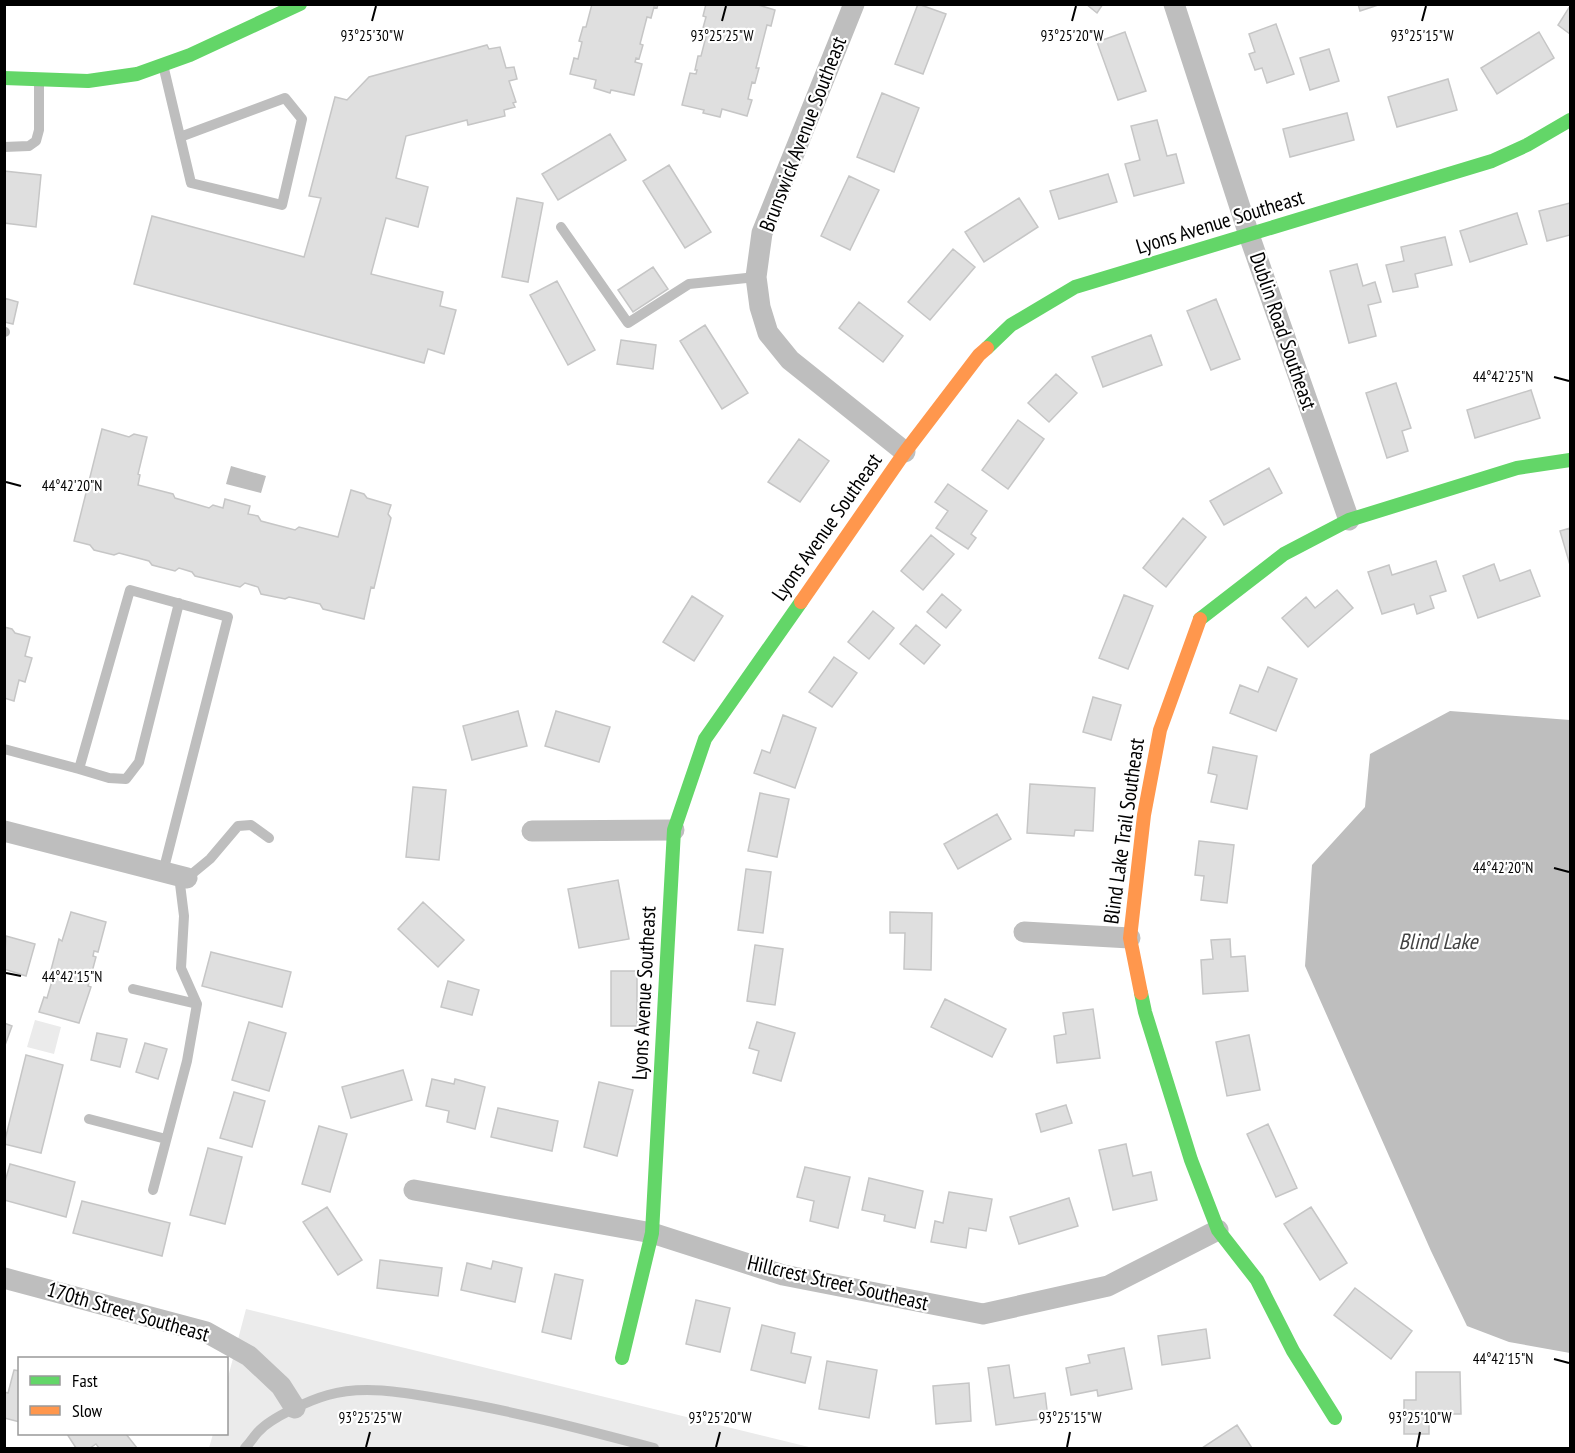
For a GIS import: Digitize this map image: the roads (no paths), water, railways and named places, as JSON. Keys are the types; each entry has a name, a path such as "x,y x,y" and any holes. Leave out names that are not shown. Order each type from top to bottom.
{"street":[{"path":"4,78 101,80 131,75 163,65 300,4"},
{"name":"Brunswick Avenue Southeast","path":"854,4 762,233 756,276 760,307 768,333 790,360 905,452"},
{"name":"Dublin Road Southeast","path":"1174,4 1249,235 1349,520"},
{"name":"Lyons Avenue Southeast","path":"622,1358 652,1233 674,830 705,740 905,452 979,355 1011,325 1075,287 1491,160 1527,145 1570,120"},
{"name":"Blind Lake Trail Southeast","path":"1335,1418 1293,1351 1257,1280 1218,1230 1191,1160 1145,1012 1130,938 1144,815 1160,730 1198,620 1284,554 1349,520 1517,468 1570,460"},
{"path":"532,831 674,830"},
{"path":"4,831 176,875"},
{"path":"1024,932 1130,938"},
{"name":"Hillcrest Street Southeast","path":"414,1190 652,1233 783,1275 983,1314 1108,1286 1218,1230"},
{"name":"170th Street Southeast","path":"4,1278 206,1332 249,1356 281,1386 295,1408"}],"lane":[{"path":"163,65 180,138 191,183 282,205 302,119 285,98 180,138"},
{"path":"4,147 29,146 36,141 39,130 39,80"},
{"path":"561,227 628,323 689,284 756,276"},
{"path":"79,769 130,590 228,617 176,875 184,916 181,968 197,1004 187,1061 153,1190"},
{"path":"4,749 110,778 126,779 139,762 179,603"},
{"path":"176,875 210,859 237,826 251,825 269,838"},
{"path":"133,989 197,1004"},
{"path":"89,1119 166,1138"},
{"path":"245,1449 261,1429 295,1408 329,1395 360,1390 416,1395 538,1418 654,1449"}],"water":[{"path":"231,466 266,476 261,493 226,484"},
{"name":"Blind Lake","path":"1450,711 1570,720 1570,1353 1509,1342 1467,1326 1431,1251 1305,966 1312,865 1365,807 1370,754"}]}
